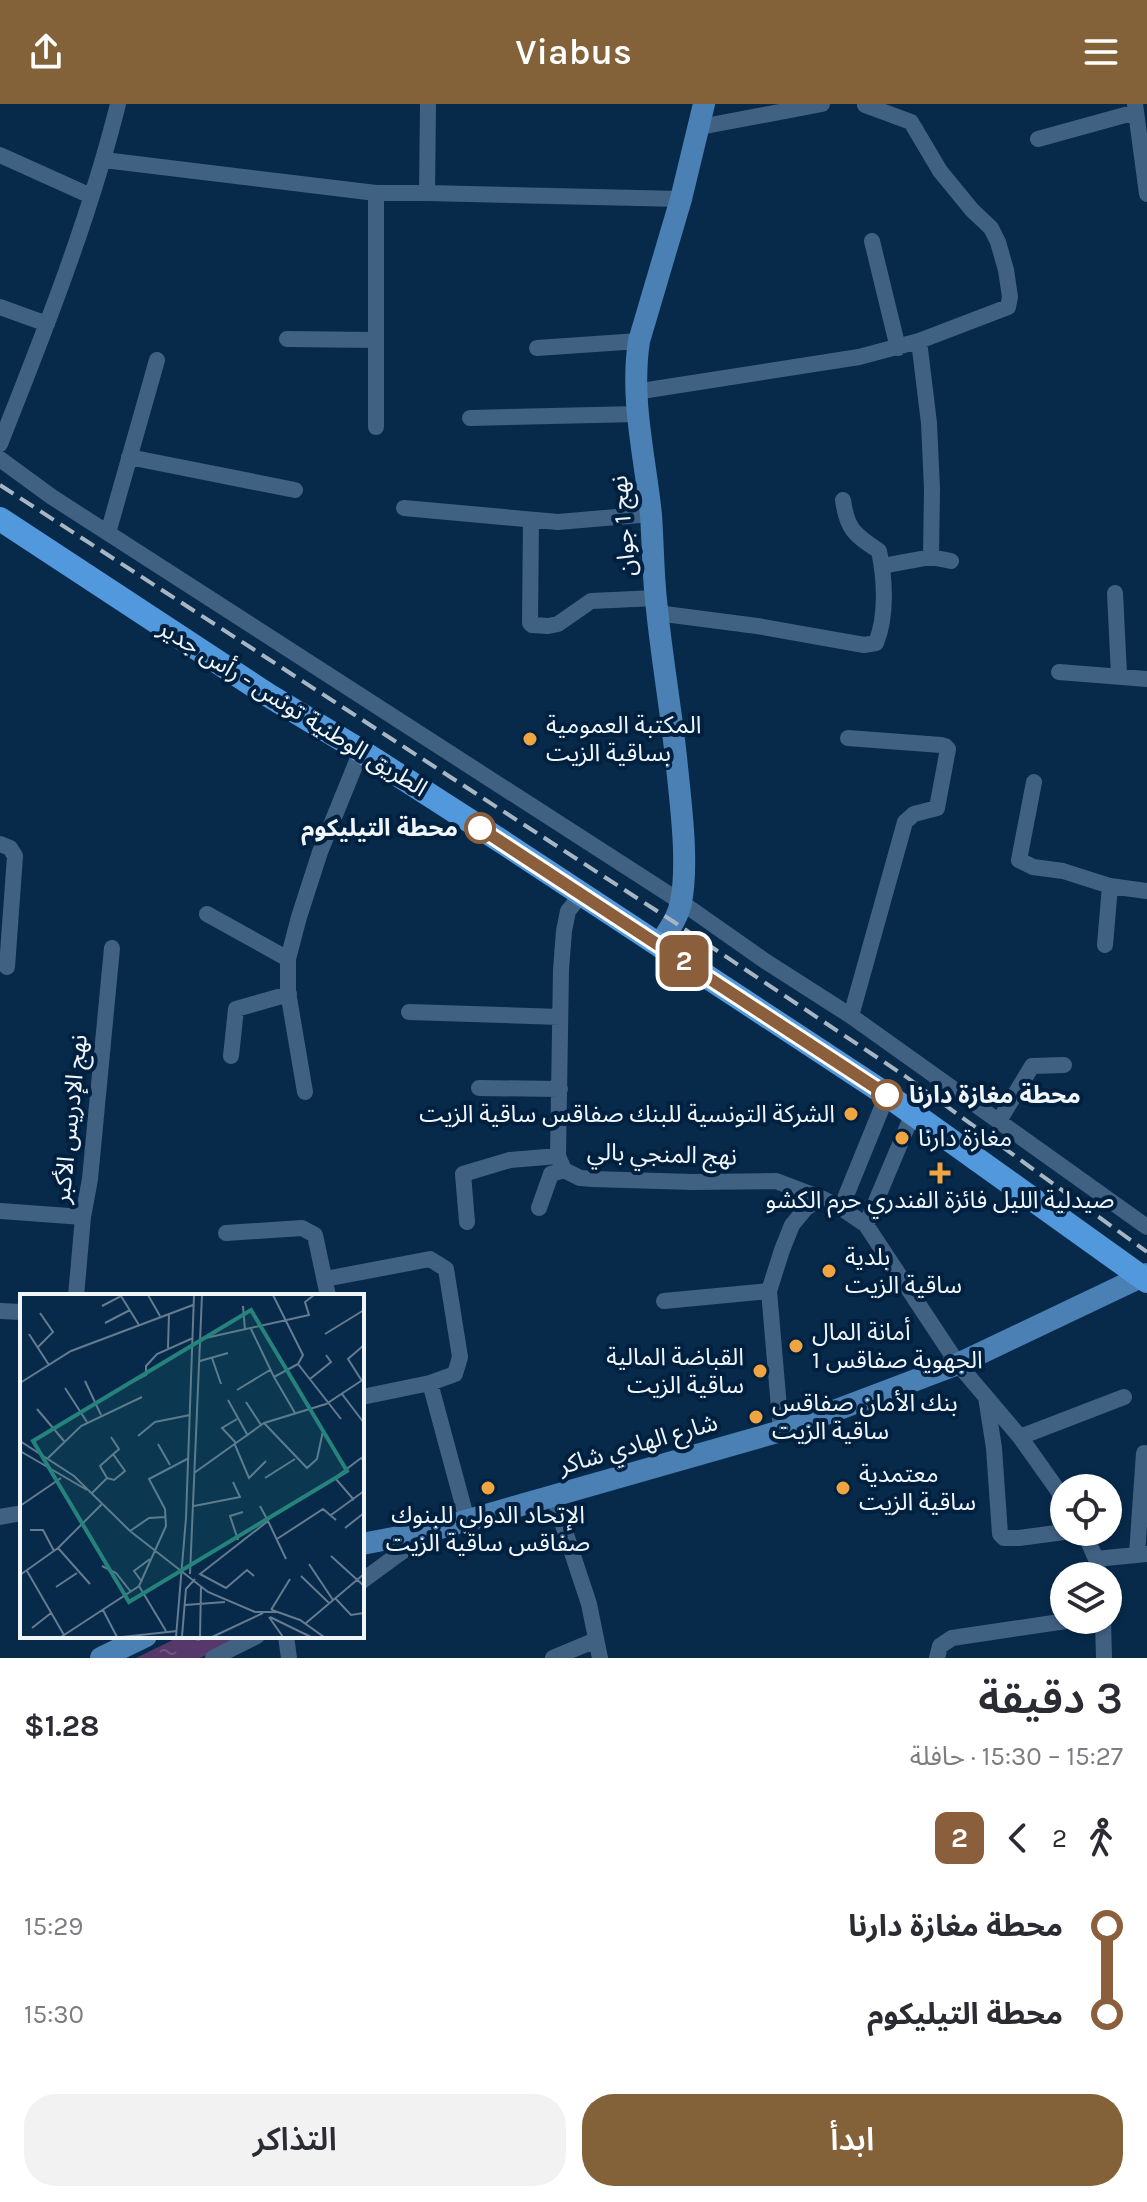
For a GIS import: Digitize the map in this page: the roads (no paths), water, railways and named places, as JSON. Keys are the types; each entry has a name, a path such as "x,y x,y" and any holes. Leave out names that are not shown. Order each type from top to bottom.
{"main road":[{"name":"نهج 1 جوان","path":"659,945 674,922 681,902 681,801 656,606 651,514 636,403 639,341 681,199 704,104"},
{"name":"الطريق الوطنية تونس - رأس جدير","path":"0,519 268,695 361,751 582,894 887,1095 1145,1277"},
{"name":"شارع الهادي شاكر","path":"364,1544 430,1531 781,1431 958,1364 1145,1277"},
{"path":"101,1658 141,1638"}],"street":[{"path":"0,444 47,324 104,160 118,104"},
{"path":"427,193 428,104"},
{"path":"700,127 822,104"},
{"path":"470,418 636,403 859,357 919,341 1008,307 1010,297 1006,270 991,228 940,171 911,122 865,105"},
{"path":"1038,139 1136,108 1147,194"},
{"path":"0,155 91,196"},
{"path":"104,160 376,193 681,199"},
{"path":"376,193 376,427"},
{"path":"872,241 898,348"},
{"path":"0,307 47,324"},
{"path":"287,339 375,340"},
{"path":"537,348 639,341"},
{"path":"919,341 929,423 931,557"},
{"path":"108,533 157,360"},
{"path":"129,457 295,490"},
{"path":"0,459 52,497 681,902 851,1016 1147,1227"},
{"path":"531,521 532,625 558,624 591,601 656,606 864,645 876,643 883,624 879,551 855,535 848,524 843,500"},
{"path":"404,508 558,522 651,514"},
{"path":"882,566 931,557 951,561"},
{"path":"1115,593 1119,675"},
{"path":"1059,672 1147,679"},
{"path":"848,738 941,745 948,749 937,808 914,814 905,822 851,1016"},
{"path":"305,1092 289,994 288,959 320,852 361,751"},
{"path":"1034,782 1019,860 1033,867 1063,871 1110,886 1147,891"},
{"path":"0,844 10,848 15,856 7,967"},
{"path":"1105,945 1110,886"},
{"name":"نهج المنجي بالي","path":"582,894 568,911 561,970 561,1163 580,1178 776,1181 841,1208 866,1225 958,1364 1020,1437 1050,1479"},
{"path":"207,914 288,959"},
{"name":"نهج الإدريس الأكبر","path":"76,1294 112,948"},
{"path":"231,1056 236,1009 289,994"},
{"path":"409,1012 560,1017"},
{"path":"999,1121 1032,1066 1064,1065"},
{"path":"479,1088 560,1089"},
{"path":"841,1208 887,1095"},
{"path":"866,1225 913,1113"},
{"path":"467,1222 463,1174 510,1160 561,1163"},
{"path":"539,1208 551,1174 561,1163"},
{"path":"781,1431 769,1291 792,1225 806,1208 821,1198"},
{"path":"0,1211 83,1217"},
{"path":"226,1233 302,1228 315,1235 326,1288 430,1259 446,1269 460,1357 455,1374 430,1383 364,1397"},
{"path":"664,1301 769,1291"},
{"path":"0,1311 20,1312"},
{"path":"430,1383 467,1520"},
{"path":"986,1395 994,1448 1000,1534 1004,1538 1019,1538 1050,1534"},
{"path":"1020,1437 1124,1397"},
{"path":"1096,1559 1142,1554 1144,1453"},
{"path":"553,1495 589,1604 600,1658"},
{"path":"0,1517 20,1513"},
{"path":"364,1580 430,1531"},
{"path":"1090,1546 1097,1562"},
{"path":"937,1658 940,1646 952,1638 1050,1623"},
{"path":"1103,1634 1104,1658"},
{"path":"213,1658 253,1638"},
{"path":"286,1638 289,1658"},
{"path":"553,1658 596,1640"}],"water":[{"path":"177,1638 239,1638 200,1658 136,1658"}],"railway":[{"path":"0,485 674,922 905,1076 1147,1252"}],"place":[{"name":"المكتبة العمومية بساقية الزيت","path":"530,739"},
{"name":"محطة التيليكوم","path":"480,828"},
{"name":"محطة مغازة دارنا","path":"887,1095"},
{"name":"الشركة التونسية للبنك صفاقس ساقية الزيت","path":"851,1114"},
{"name":"مغازة دارنا","path":"902,1138"},
{"name":"صيدلية الليل فائزة الفندري حرم الكشو","path":"940,1173"},
{"name":"بلدية ساقية الزيت","path":"829,1271"},
{"name":"أمانة المال الجهوية صفاقس 1","path":"796,1346"},
{"name":"القباضة المالية ساقية الزيت","path":"760,1371"},
{"name":"بنك الأمان صفاقس ساقية الزيت","path":"756,1417"},
{"name":"الإتحاد الدولي للبنوك صفاقس ساقية الزيت","path":"488,1488"},
{"name":"معتمدية ساقية الزيت","path":"843,1488"}]}
